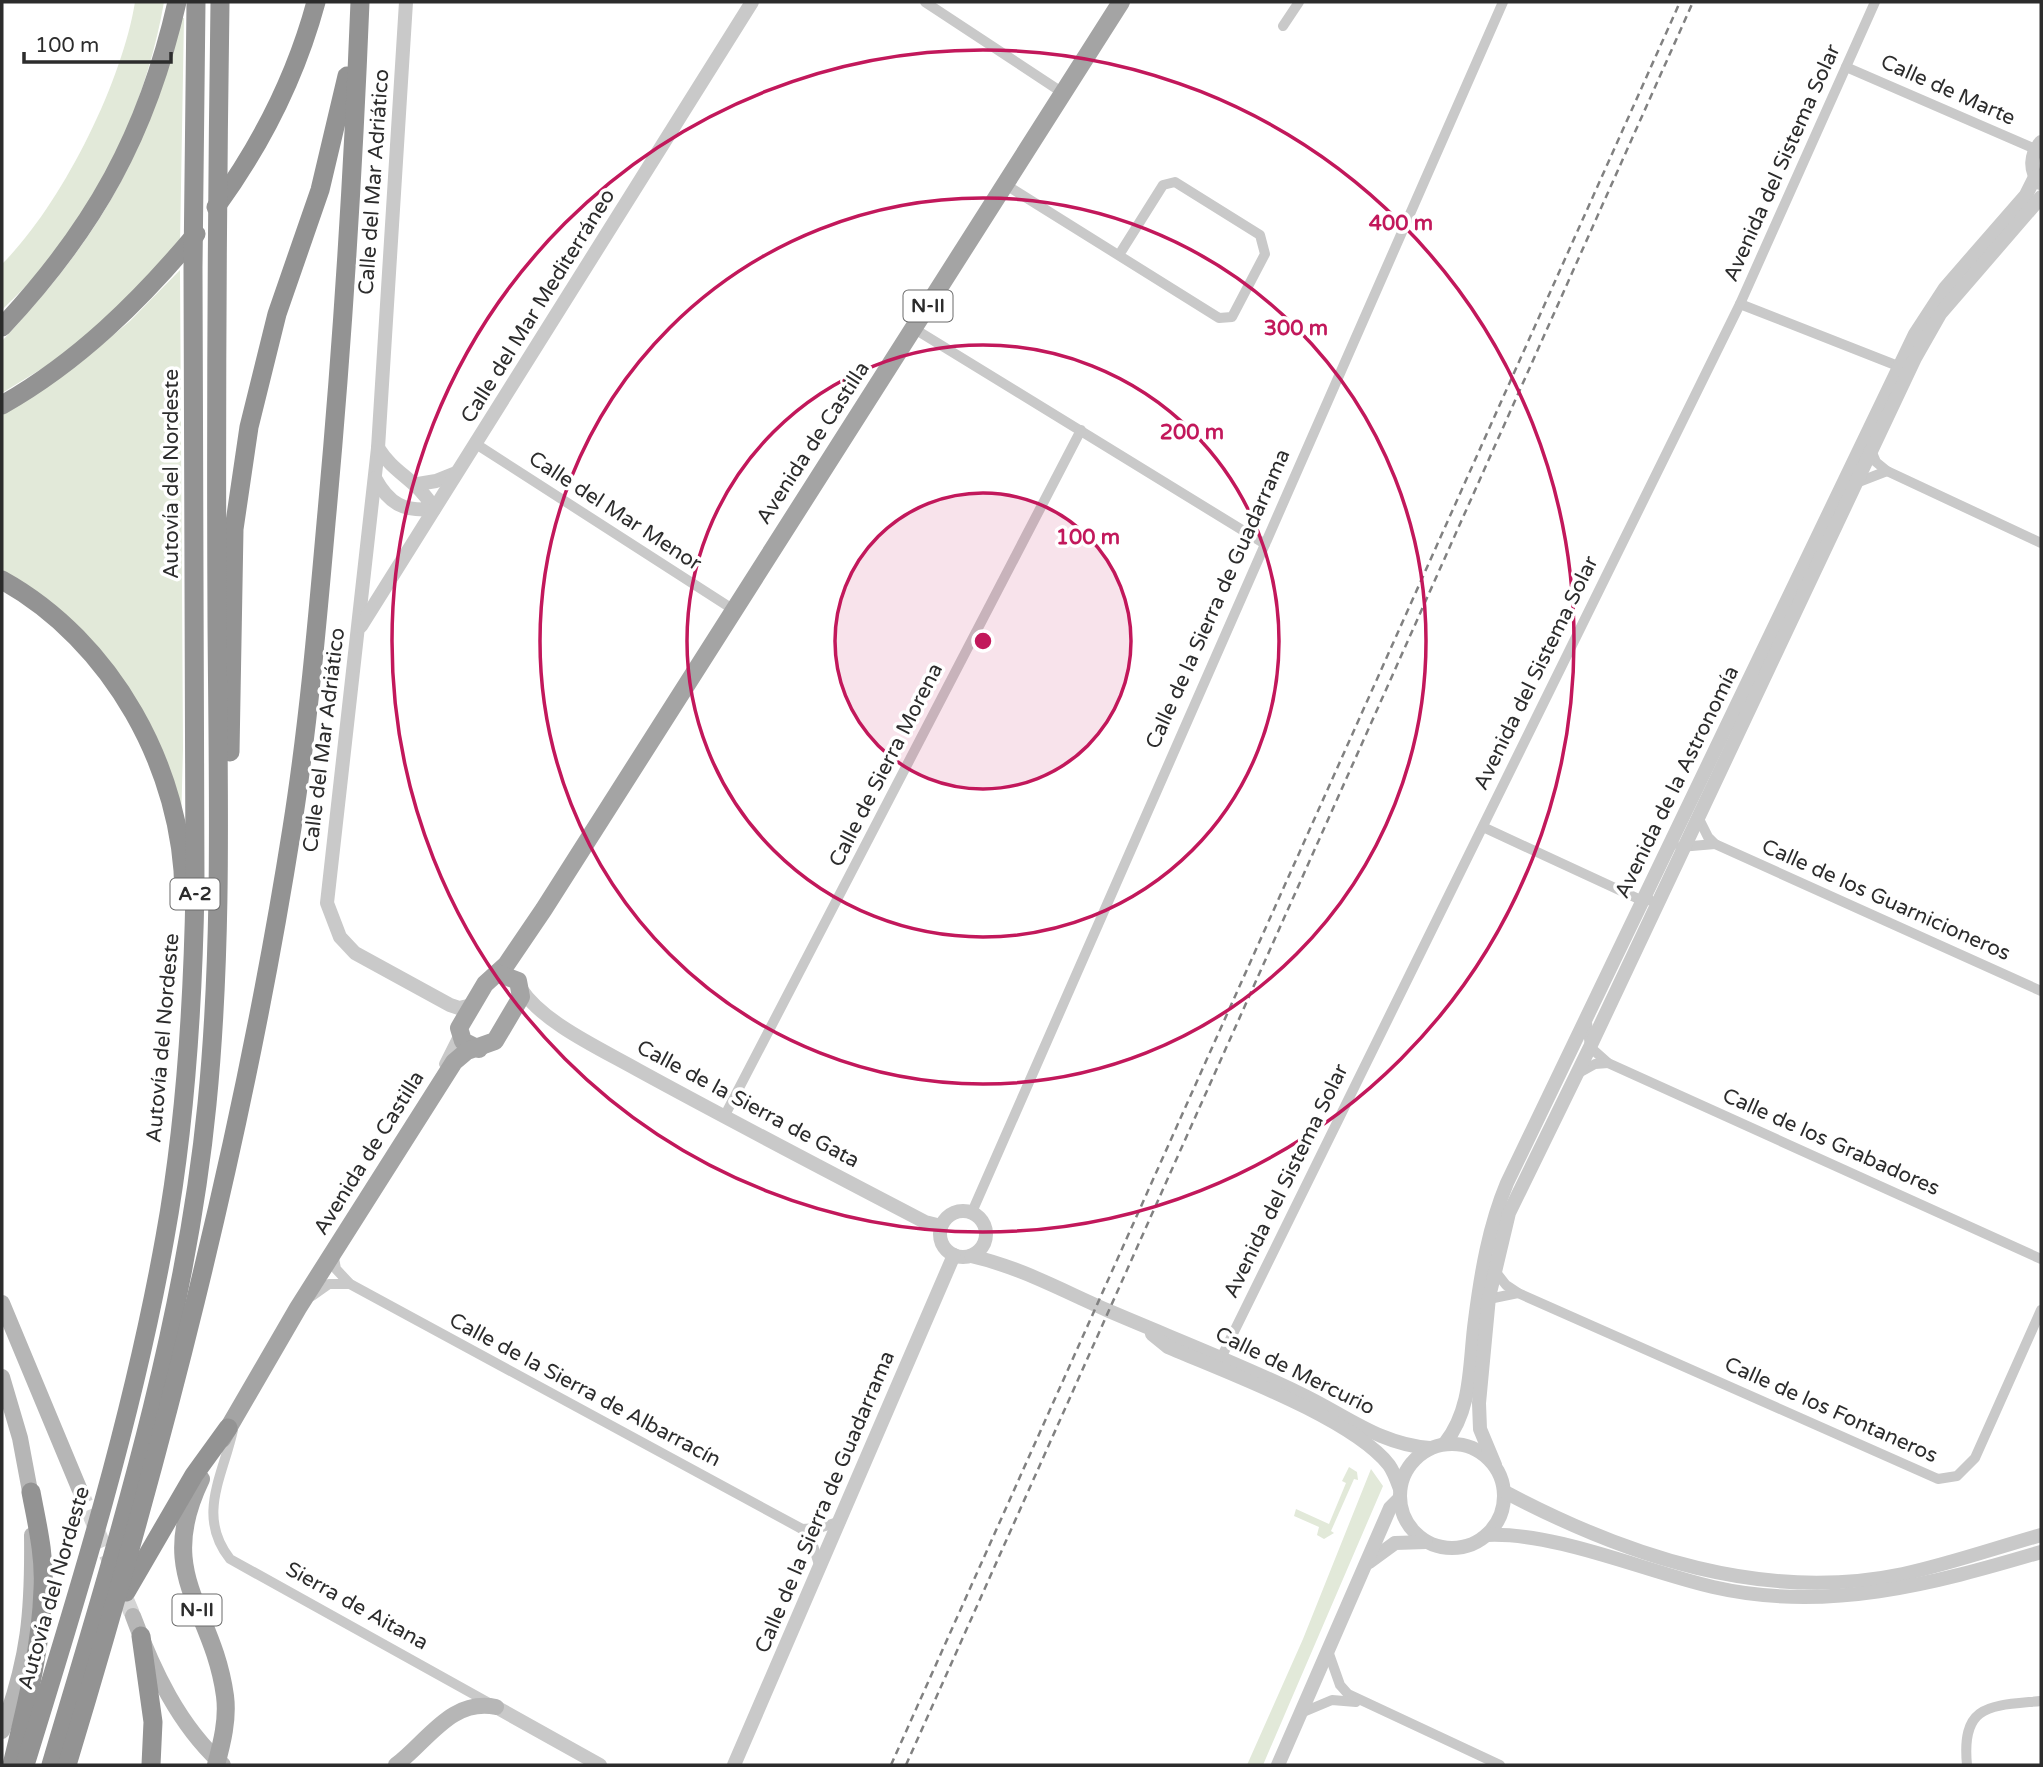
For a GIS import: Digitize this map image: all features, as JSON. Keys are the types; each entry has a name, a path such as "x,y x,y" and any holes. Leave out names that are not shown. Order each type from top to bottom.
{"highway":[{"path":"2,327 46,279 96,210 116,176 145,111 169,39 177,2"},
{"name":"Autovía del Nordeste","path":"25,1765 78,1596 128,1410 165,1237 184,1101 194,964 195,888 193,268 196,2"},
{"name":"A-2","path":"51,1765 99,1602 148,1416 189,1240 207,1104 218,920 216,269 219,2"},
{"path":"2,404 29,390 88,346 136,300 198,232 256,145 288,86 316,2"},
{"path":"218,920 229,835 234,529 249,427 277,314 323,178 360,4"},
{"path":"67,1765 164,1422 240,1107 292,827 312,689 332,458 360,4"},
{"path":"2,580 26,593 58,621 112,679 150,741 171,798 179,836 184,887 184,1101"},
{"path":"80,1722 117,1612 136,1570 200,1466 232,1420"},
{"path":"12,1765 38,1645 43,1587 40,1539 31,1492"},
{"path":"141,1636 153,1722 151,1765"}],"main road":[{"name":"Avenida de Castilla","path":"497,973 516,951 544,909 1121,2"},
{"name":"Avenida de Castilla","path":"519,985 519,968 544,909"},
{"path":"497,973 519,985"},
{"name":"N-II","path":"460,1030 485,984 497,973"},
{"name":"N-II","path":"478,1049 495,1041 521,997 519,985"},
{"path":"460,1030 463,1041 478,1049"},
{"name":"Avenida de Castilla","path":"333,1254 454,1062 467,1051 478,1049"},
{"name":"N-II","path":"216,1765 225,1725 223,1688 186,1574 182,1535 190,1502 232,1420 333,1254"},
{"path":"2,1303 79,1488"},
{"path":"2,1377 19,1433 31,1492 33,1588 28,1642 20,1682 2,1731"},
{"path":"133,1616 176,1710 196,1739 223,1765"},
{"path":"396,1765 457,1712 477,1705 496,1707"}],"street":[{"name":"Calle del Mar Adriático","path":"406,2 378,448 327,903 340,937 355,953 394,976 401,976 450,1006 459,1008 472,1005"},
{"name":"Calle del Mar Mediterráneo","path":"358,631 752,2"},
{"path":"925,2 1063,93"},
{"path":"1283,26 1299,2"},
{"name":"Calle de la Sierra de Guadarrama","path":"971,1212 1503,2"},
{"name":"Avenida del Sistema Solar","path":"1222,1356 1740,304 1875,2"},
{"name":"Calle de Marte","path":"1846,66 2038,146"},
{"path":"2038,146 2032,164 2038,181"},
{"name":"Avenida de la Astronomía","path":"1495,1465 1480,1429 1479,1403 1488,1241 1502,1196 1866,436 1929,311 2038,181"},
{"path":"1006,185 1219,318 1232,317 1265,254 1260,236 1175,182 1163,184 1119,255"},
{"name":"Avenida de la Astronomía","path":"1445,1443 1459,1424 1466,1402 1483,1300 1495,1271 1508,1213 1590,1047 1915,358 1940,314 2041,197"},
{"path":"1740,304 1899,368"},
{"path":"913,328 1265,544"},
{"path":"1899,368 1915,358"},
{"path":"1897,396 1902,378 1899,368"},
{"name":"Calle de Sierra Morena","path":"724,1117 1082,430"},
{"path":"1866,436 1877,462 1887,471 1922,490 2041,543"},
{"name":"Calle del Mar Menor","path":"475,443 734,610"},
{"path":"378,448 395,469 418,484 434,509"},
{"path":"1856,483 1887,471"},
{"path":"418,484 436,481 457,472"},
{"path":"375,478 396,505 406,509 434,509"},
{"path":"1698,817 1708,837 1715,844"},
{"path":"1483,827 1643,901 1662,894"},
{"name":"Calle de los Guarnicioneros","path":"1668,849 1715,844 2041,991"},
{"path":"1643,901 1647,926"},
{"name":"Calle del Mar Adriático","path":"394,976 397,982 445,1012 460,1030"},
{"name":"Calle de la Sierra de Gata","path":"519,985 539,1011 724,1117 925,1222 941,1226"},
{"path":"1590,1047 1587,1024 1591,1009"},
{"path":"511,1015 524,1010 539,1011"},
{"name":"Avenida de Castilla","path":"333,1254 340,1231 448,1058 460,1030"},
{"name":"Calle de los Grabadores","path":"1590,1047 1608,1063 2040,1257"},
{"path":"1577,1074 1595,1064 1608,1063"},
{"path":"971,1212 980,1218 986,1237 1012,1266 971,1256 954,1255 941,1242 941,1226 953,1213 971,1212"},
{"path":"971,1256 982,1246 986,1237"},
{"path":"333,1254 335,1269 350,1284"},
{"name":"Calle de la Sierra de Guadarrama","path":"734,1765 954,1255"},
{"name":"Calle de Mercurio","path":"1012,1266 1143,1326 1222,1356 1319,1402 1384,1439 1405,1446 1430,1448"},
{"name":"Calle de los Fontaneros","path":"1495,1271 1506,1285 1518,1293 1938,1479 1957,1476 1975,1458 2041,1310"},
{"path":"298,1308 329,1284 350,1284"},
{"name":"Calle de la Sierra de Albarracín","path":"350,1284 802,1529"},
{"path":"1483,1300 1518,1293"},
{"name":"Calle de Mercurio","path":"1143,1326 1168,1347 1297,1404 1357,1439 1390,1467 1399,1494"},
{"path":"1190,1357 1222,1356 1242,1379"},
{"name":"Sierra de Aitana","path":"232,1420 212,1508 217,1540 230,1559 600,1765"},
{"path":"1278,1765 1301,1713 1365,1565 1390,1508 1399,1494 1405,1472 1415,1458 1430,1448 1445,1443 1473,1448 1495,1465 1505,1492 1503,1509 1487,1535 1470,1545 1456,1548 1428,1543 1395,1543 1365,1565"},
{"path":"1505,1492 1555,1519 1607,1541 1720,1573 1769,1581 1818,1583 1903,1574 2041,1535"},
{"path":"1399,1494 1406,1521 1428,1543"},
{"path":"802,1529 819,1528 841,1521"},
{"path":"802,1529 811,1539 820,1568"},
{"path":"1487,1535 1529,1535 1717,1587 1770,1596 1820,1598 1907,1589 2041,1552"},
{"path":"1328,1651 1340,1685 1365,1704 1500,1765"},
{"path":"1301,1713 1332,1700 1365,1704"},
{"path":"1967,1765 1968,1728 1979,1712 1996,1705 2041,1702"}],"green space":[{"path":"135,2 164,2 147,72 122,140 88,206 68,236 41,270 2,310 2,264 46,210 86,142 117,69"},
{"path":"182,18 180,243 106,321 51,363 2,393 2,341 44,294 82,245 115,192 149,121"},
{"path":"180,270 183,749 181,825 151,731 46,599 2,570 2,415 80,363 130,321"},
{"path":"1349,1467 1357,1472 1358,1480 1354,1479 1331,1531 1334,1533 1324,1539 1317,1535 1319,1527 1294,1516 1296,1509 1329,1524 1346,1483 1342,1481"},
{"path":"1371,1469 1383,1486 1263,1765 1247,1765 1303,1639"}],"tunnel":[{"path":"79,1488 133,1616"}],"railway":[{"path":"891,1765 1680,2"},
{"path":"906,1765 1693,2"}]}
